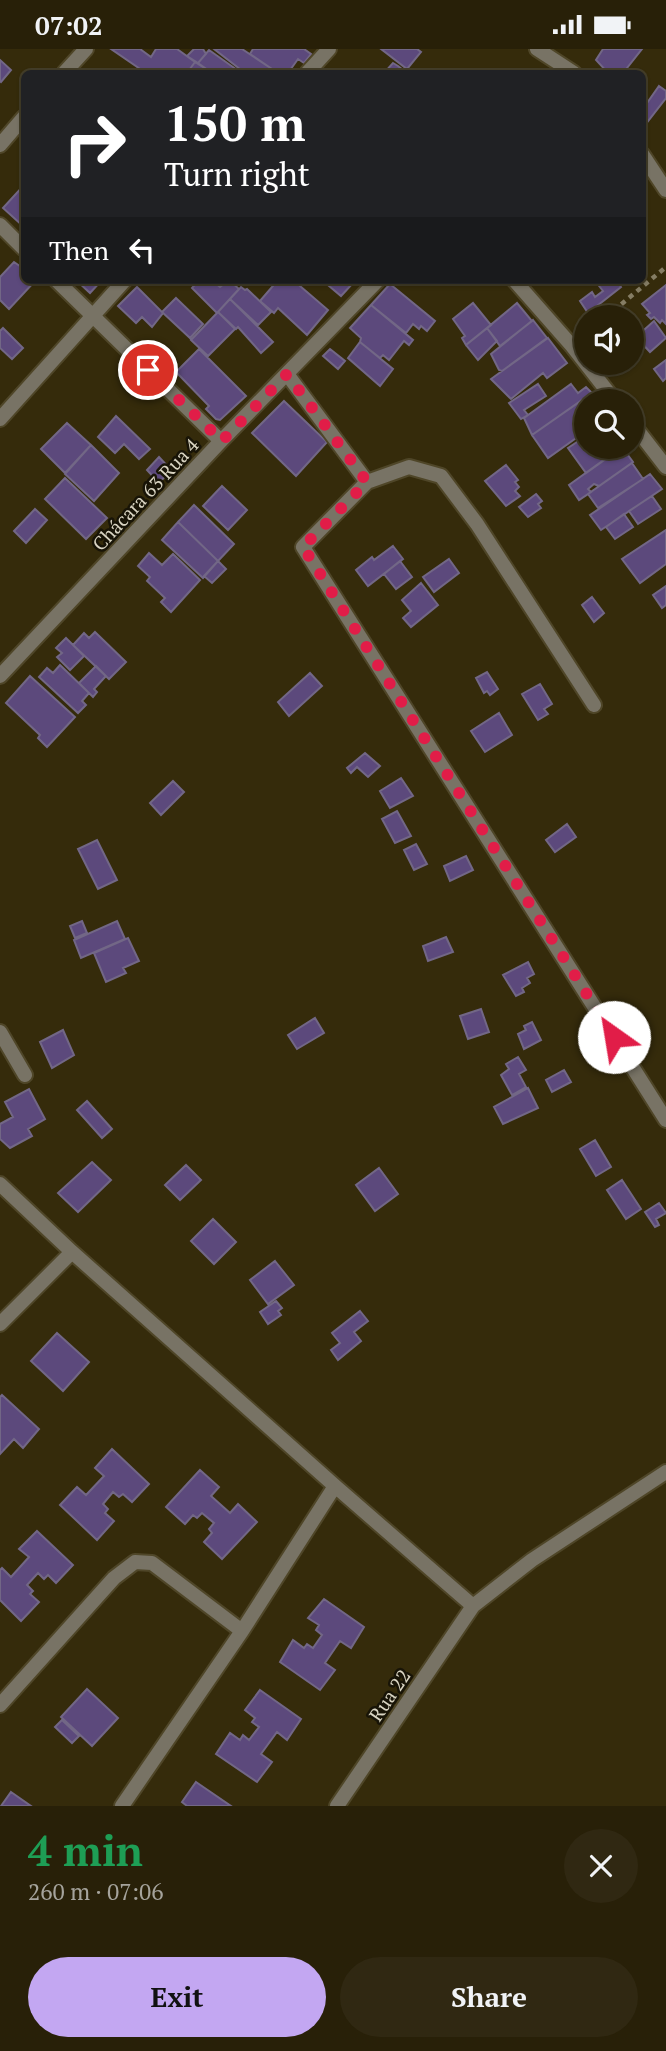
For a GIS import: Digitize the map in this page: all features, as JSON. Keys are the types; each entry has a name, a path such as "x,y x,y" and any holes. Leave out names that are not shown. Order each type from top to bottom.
{"street":[{"path":"67,70 86,49"},
{"path":"310,70 329,49"},
{"path":"537,49 566,70"},
{"path":"0,145 21,120"},
{"path":"646,160 666,190"},
{"path":"0,225 21,246"},
{"path":"60,284 222,441"},
{"path":"0,419 122,284"},
{"name":"Chácara 63 Rua 4","path":"0,676 374,284"},
{"path":"518,284 606,389"},
{"path":"287,374 367,482"},
{"path":"644,439 666,467"},
{"path":"594,705 477,524 441,475 409,467 367,482 303,547 666,1120"},
{"path":"0,1032 25,1075"},
{"path":"0,1184 72,1252 473,1606"},
{"path":"0,1324 72,1252"},
{"name":"Rua 22","path":"337,1806 473,1606 532,1560 666,1472"},
{"path":"122,1806 242,1631 335,1486"},
{"path":"0,1705 114,1578 135,1562 152,1563 242,1631"}],"path":[{"path":"646,284 666,267"},
{"path":"620,305 646,284"}],"building":[{"path":"111,49 140,49 151,57 156,49 177,49 195,62 189,70 142,70"},
{"path":"194,49 203,49 206,54 198,63 187,56"},
{"path":"214,49 242,49 274,70 241,70"},
{"path":"253,49 304,49 311,54 304,63 298,59 290,70 274,70 250,54"},
{"path":"381,49 417,49 421,52 407,69"},
{"path":"603,49 642,49 625,70 605,70 596,60"},
{"path":"209,50 237,70 208,70 198,63"},
{"path":"0,60 11,70 1,82 0,81"},
{"path":"195,62 207,70 189,70"},
{"path":"393,63 403,70 387,70"},
{"path":"659,86 666,91 666,98 646,124 647,103"},
{"path":"21,188 21,224 3,208"},
{"path":"14,262 21,267 21,284 32,284 9,309 0,300 0,277"},
{"path":"80,284 98,284 90,293"},
{"path":"196,284 217,284 220,287 233,284 239,289 217,313 192,288"},
{"path":"275,284 298,284 328,310 307,335 278,308 274,313 260,301"},
{"path":"327,284 352,284 341,296"},
{"path":"390,284 435,321 427,331 413,324 406,333 371,305"},
{"path":"598,284 619,284 621,287 598,305 583,305 580,301 592,292 595,297 603,291"},
{"path":"666,285 666,324 662,320 660,323 654,317 651,319 647,315 650,313 642,304"},
{"path":"137,287 163,313 152,327 142,317 136,323 118,306"},
{"path":"241,287 247,289 271,312 258,325 230,299"},
{"path":"176,298 203,324 190,338 162,312"},
{"path":"230,299 273,342 261,353 238,327 236,329 218,312"},
{"path":"473,303 491,325 466,345 462,338 465,336 453,319"},
{"path":"517,303 532,321 500,346 487,328"},
{"path":"371,305 413,340 409,345 404,341 389,360 383,355 380,358 360,342 361,338 350,328"},
{"path":"218,312 235,329 208,356 191,340"},
{"path":"533,320 547,338 502,371 499,370 491,354"},
{"path":"654,321 666,338 650,352 644,346 644,330"},
{"path":"3,328 23,348 12,359 0,348 0,331"},
{"path":"487,328 497,341 478,360 466,345"},
{"path":"548,338 567,363 547,378 543,373 511,399 491,379"},
{"path":"360,342 393,369 380,386 348,358"},
{"path":"199,349 246,396 220,420 206,409 209,406 176,372"},
{"path":"330,349 345,361 338,369 323,356"},
{"path":"666,360 666,378 663,381 654,369"},
{"path":"538,384 546,396 524,410 528,415 521,419 509,403"},
{"path":"571,384 575,389 574,406 532,435 524,418"},
{"path":"284,401 327,442 296,476 252,433"},
{"path":"574,406 574,440 548,458 532,435"},
{"path":"116,416 150,449 139,459 124,444 115,453 98,437"},
{"path":"67,423 91,445 65,473 41,449"},
{"path":"574,444 574,456 568,448"},
{"path":"91,445 119,473 94,501 65,474"},
{"path":"159,457 171,470 159,483 147,470"},
{"path":"576,459 606,459 586,473"},
{"path":"605,459 631,459 633,462 599,486 594,484 588,489 591,492 579,500 569,485"},
{"path":"632,463 643,479 598,508 588,494"},
{"path":"506,465 518,480 515,482 519,487 515,491 520,496 506,506 485,481"},
{"path":"650,474 662,489 601,530 590,515"},
{"path":"65,478 107,518 86,539 45,499"},
{"path":"222,486 247,510 228,530 203,506"},
{"path":"536,494 542,501 538,504 541,508 528,517 519,507"},
{"path":"652,496 661,509 638,524 629,511"},
{"path":"194,505 234,544 218,561 178,522"},
{"path":"35,509 47,520 26,543 14,531"},
{"path":"624,514 633,527 615,539 606,527"},
{"path":"178,522 218,561 203,578 162,540"},
{"path":"666,530 666,564 640,583 622,559"},
{"path":"393,546 403,559 368,586 356,570 372,557 374,560"},
{"path":"149,553 162,565 173,554 200,580 171,612 161,602 165,598 147,581 150,577 138,566"},
{"path":"449,559 459,573 434,592 423,577"},
{"path":"218,561 226,569 212,583 204,576"},
{"path":"400,561 412,577 396,589 384,574"},
{"path":"421,583 438,605 411,627 403,618 411,611 402,600"},
{"path":"666,586 666,605 662,608 653,595"},
{"path":"592,597 604,613 594,622 582,605"},
{"path":"95,632 126,662 109,679 73,645 84,633 89,638"},
{"path":"66,638 84,656 70,670 57,657 62,653 56,648"},
{"path":"60,665 89,693 82,701 86,705 78,713 39,677 47,668 53,673"},
{"path":"96,666 106,676 94,689 97,692 93,697 79,683"},
{"path":"487,672 498,689 490,695 487,691 484,693 476,678"},
{"path":"310,673 322,686 289,716 278,702"},
{"path":"30,676 75,717 47,747 38,738 40,735 6,703"},
{"path":"540,684 552,704 544,709 548,714 538,720 522,694"},
{"path":"499,713 512,735 485,752 471,731"},
{"path":"365,753 380,766 368,777 357,767 351,773 347,768"},
{"path":"401,778 413,796 390,808 380,791"},
{"path":"173,781 184,792 161,815 150,803"},
{"path":"397,811 411,836 395,843 382,819"},
{"path":"567,824 576,837 555,852 546,840"},
{"path":"97,840 117,880 98,889 78,849"},
{"path":"416,844 427,864 414,870 404,850"},
{"path":"466,856 473,870 450,881 444,866"},
{"path":"82,921 87,933 75,938 70,926"},
{"path":"117,921 125,939 81,958 74,940"},
{"path":"446,937 453,952 428,961 423,946"},
{"path":"128,938 139,961 123,968 126,973 106,982 94,953"},
{"path":"528,962 534,974 527,978 530,983 522,988 524,992 516,996 503,975"},
{"path":"481,1009 489,1032 468,1039 460,1016"},
{"path":"315,1018 324,1033 297,1049 288,1035"},
{"path":"532,1022 541,1040 524,1049 518,1034 526,1030 524,1026"},
{"path":"63,1030 74,1055 52,1068 40,1042"},
{"path":"518,1057 526,1070 519,1074 526,1087 512,1095 501,1075 509,1069 506,1064"},
{"path":"564,1070 571,1082 552,1092 546,1080"},
{"path":"528,1088 538,1108 503,1124 494,1107"},
{"path":"29,1089 45,1119 28,1129 32,1136 10,1148 0,1139 0,1124 13,1117 5,1102"},
{"path":"87,1101 112,1129 102,1138 77,1110"},
{"path":"595,1140 611,1167 596,1176 580,1149"},
{"path":"92,1162 111,1180 78,1212 58,1193"},
{"path":"186,1165 201,1180 180,1200 165,1185"},
{"path":"379,1168 398,1194 375,1211 356,1185"},
{"path":"622,1180 641,1209 626,1219 607,1190"},
{"path":"659,1203 666,1213 656,1219 659,1225 655,1227 645,1212"},
{"path":"213,1219 236,1242 214,1264 191,1241"},
{"path":"275,1261 294,1285 268,1304 250,1280"},
{"path":"276,1301 282,1308 278,1311 281,1315 268,1324 260,1312"},
{"path":"360,1311 368,1321 354,1332 361,1341 338,1360 331,1350 340,1343 332,1333"},
{"path":"57,1333 89,1362 63,1391 31,1361"},
{"path":"2,1395 39,1429 23,1448 14,1439 0,1454 0,1397"},
{"path":"112,1449 149,1484 132,1502 123,1494 119,1497 113,1492 103,1504 108,1509 105,1513 114,1521 97,1540 60,1505 77,1487 86,1495 104,1476 95,1468"},
{"path":"200,1470 219,1487 211,1496 230,1513 238,1504 257,1522 222,1559 204,1542 212,1533 209,1529 214,1523 202,1513 197,1518 193,1515 185,1524 166,1507"},
{"path":"37,1531 73,1565 56,1583 48,1575 44,1579 38,1573 27,1585 33,1591 30,1594 39,1602 21,1621 0,1600 0,1570 2,1568 11,1577 29,1557 19,1549"},
{"path":"324,1599 364,1627 351,1648 340,1641 325,1663 335,1670 320,1690 280,1662 293,1640 304,1648 307,1644 313,1648 322,1635 316,1630 319,1625 308,1618"},
{"path":"87,1689 118,1718 92,1746 61,1717"},
{"path":"260,1690 301,1719 287,1740 277,1732 261,1754 272,1762 257,1782 216,1754 230,1733 240,1740 243,1735 249,1740 259,1727 252,1722 255,1718 245,1710"},
{"path":"62,1720 79,1736 72,1743 55,1727"},
{"path":"196,1782 231,1806 187,1806 182,1802"},
{"path":"11,1792 31,1806 1,1806"}],"route":[{"path":"148,370 222,441 287,374 367,482 303,547 614,1037"}]}
